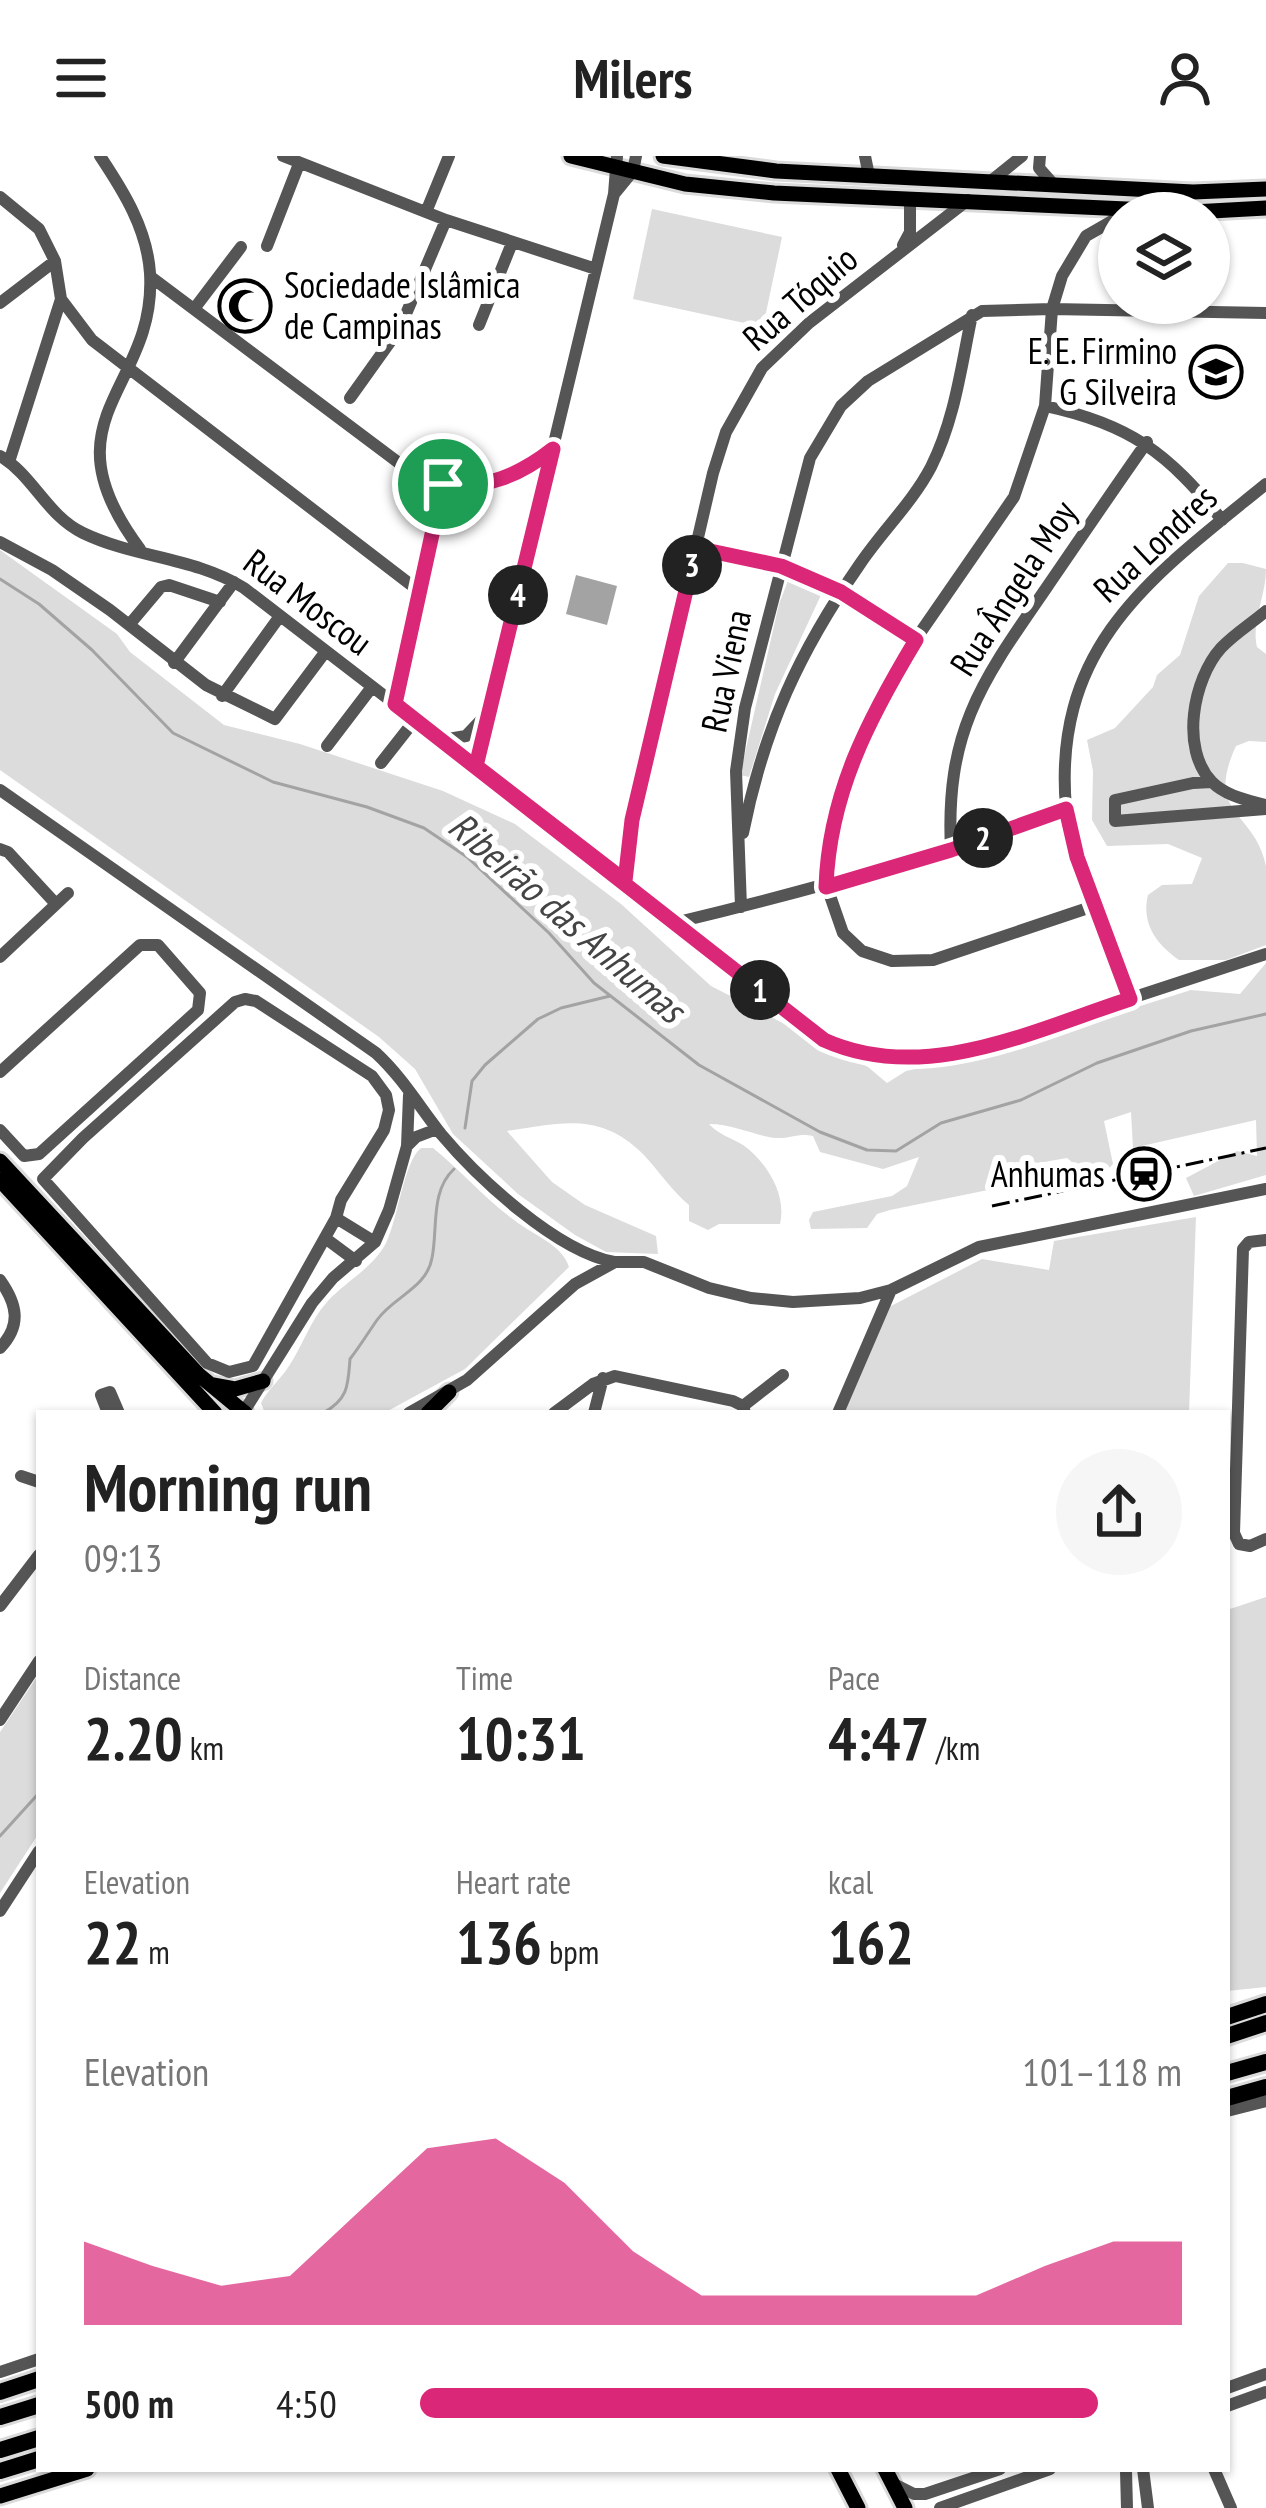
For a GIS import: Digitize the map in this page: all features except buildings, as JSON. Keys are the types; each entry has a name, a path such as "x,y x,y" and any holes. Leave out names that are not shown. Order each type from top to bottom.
{"highway":[{"path":"1230,2004 1266,2003"},
{"path":"1230,2016 1266,2003"},
{"path":"1230,2035 1266,2024"},
{"path":"1230,2072 1266,2062"},
{"path":"1230,2097 1266,2087"},
{"path":"2,2385 36,2379"},
{"path":"0,2417 36,2406"},
{"path":"0,2450 36,2439"},
{"path":"0,2471 36,2460"}],"main road":[{"path":"571,156 634,164 685,184 774,194 1098,209"},
{"path":"663,156 776,172 1193,192 1266,188"},
{"path":"1230,209 1266,208"},
{"path":"0,1161 210,1384 240,1410"},
{"path":"0,1180 211,1410"},
{"path":"210,1384 235,1389 262,1381"},
{"path":"431,1410 449,1392"},
{"path":"0,2496 76,2472"},
{"path":"840,2472 858,2508"},
{"path":"889,2476 903,2507"}],"street":[{"path":"100,156 136,216 151,277 139,342 101,428 105,489 116,517 142,550"},
{"path":"283,156 446,220 596,269"},
{"path":"425,212 449,156"},
{"path":"865,156 869,176"},
{"path":"995,182 1022,156"},
{"path":"1040,156 1039,168 1054,185"},
{"path":"476,766 614,194 616,162"},
{"path":"267,246 299,164"},
{"path":"614,194 634,164"},
{"path":"0,197 39,229 55,261 61,299 16,441 3,455"},
{"name":"Rua Tóquio","path":"900,252 910,232 910,198"},
{"name":"Rua Tóquio","path":"625,881 632,820 726,432 761,368 809,323 968,200"},
{"path":"1077,206 1086,221 1086,236"},
{"path":"350,398 400,328 446,220"},
{"path":"1094,906 933,960 892,962 862,951 843,933 826,887 834,817 849,765 878,702 916,640 1014,497 1045,406 1052,308 1062,276 1086,236 1098,229"},
{"path":"479,325 512,243"},
{"path":"194,309 242,247"},
{"path":"0,303 55,261"},
{"path":"151,277 410,472 466,487 528,469 553,449"},
{"path":"61,299 92,340 419,591"},
{"path":"742,805 776,710 841,592 929,470 949,428 972,315 1052,308 1266,314"},
{"name":"Rua Viena","path":"741,907 742,805 736,783 745,708 810,458 841,406 868,380 972,315"},
{"path":"1045,406 1108,422 1147,442 1222,520"},
{"name":"Rua Ângela Moy","path":"951,850 955,764 986,674 1147,442"},
{"name":"Rua Moscou","path":"3,455 65,524 88,536 215,570 235,583 625,881 824,1040 872,1057 922,1059 980,1048 1266,954"},
{"path":"395,704 443,484"},
{"name":"Rua Londres","path":"1130,999 1094,906 1066,809 1068,738 1082,677 1108,628 1137,594 1266,484"},
{"path":"0,542 52,570 222,696 275,719 326,651"},
{"path":"696,548 781,566 841,592 916,640"},
{"path":"174,663 235,583"},
{"path":"129,626 161,587 169,585 220,602"},
{"path":"1266,611 1221,648 1204,673 1195,705 1194,735 1202,766 1212,782 1266,807"},
{"path":"222,696 280,616"},
{"path":"327,746 372,687"},
{"path":"440,740 466,736 491,705"},
{"path":"381,763 414,721"},
{"path":"1212,782 1115,800 1115,821 1266,807"},
{"path":"736,783 752,785"},
{"path":"0,790 376,1053 437,1129 493,1186 593,1258 644,1262 709,1288 752,1298 794,1302 860,1298 890,1290 979,1247 1266,1190"},
{"path":"674,922 826,887 1066,809"},
{"path":"0,849 56,904"},
{"path":"0,957 68,892"},
{"path":"0,1072 140,945 158,945 200,993 198,1010 38,1154 24,1156 0,1130"},
{"path":"29,1193 43,1179 143,1083 235,1002 245,999 256,1001 361,1068 386,1095 387,1123 254,1366 230,1372 207,1363 43,1179"},
{"path":"246,1410 312,1303 375,1242 406,1146 411,1113 408,1088"},
{"path":"406,1146 437,1129"},
{"path":"337,1218 375,1242"},
{"path":"325,1238 356,1262"},
{"path":"1266,1240 1249,1242 1243,1250 1234,1533 1239,1544 1250,1546 1266,1539"},
{"path":"571,1246 577,1260 575,1284"},
{"path":"415,1410 449,1392 506,1348 575,1284 615,1262"},
{"path":"0,1280 16,1313 14,1329 0,1348"},
{"path":"839,1410 890,1290"},
{"path":"558,1410 604,1378 626,1376 744,1410 783,1375"},
{"path":"595,1410 604,1378"},
{"path":"106,1410 102,1403 106,1392 118,1410"},
{"path":"21,1477 36,1481"},
{"path":"0,1606 36,1560"},
{"path":"0,1720 36,1666"},
{"path":"0,1911 36,1856"},
{"path":"1230,2110 1266,2101"},
{"path":"2,2385 36,2362"},
{"path":"1230,2387 1266,2374"},
{"path":"1230,2404 1266,2392"},
{"path":"889,2476 927,2501 993,2472"},
{"path":"940,2508 1041,2472"},
{"path":"1135,2472 1129,2508 1148,2507 1136,2472"},
{"path":"1215,2472 1231,2508"}],"shaded area":[{"path":"652,209 782,237 763,327 633,299"},
{"path":"0,550 117,634 130,652 224,725 300,744 443,791 515,824 621,904 711,986 868,1067 887,1083 906,1071 991,1053 1191,990 1240,994 1266,963 1266,1175 1194,1196 1186,1178 1237,1151 1257,1156 1256,1120 1133,1148 1131,1112 1104,1121 1113,1164 1103,1174 1083,1171 1067,1158 1010,1168 1011,1177 988,1190 877,1214 867,1228 811,1229 813,1212 892,1196 907,1186 919,1157 883,1169 820,1152 813,1136 774,1138 709,1124 760,1160 778,1191 781,1213 780,1224 719,1224 708,1230 689,1221 689,1205 643,1154 611,1131 579,1123 507,1131 552,1182 585,1205 656,1236 658,1254 606,1252 518,1194 453,1134 415,1069 379,1037 0,770"},
{"path":"1228,563 1266,569 1256,638 1257,647 1266,654 1266,742 1236,746 1226,786 1228,800 1252,833 1266,866 1266,945 1226,960 1179,960 1152,932 1148,895 1162,885 1192,884 1202,858 1168,844 1107,846 1092,820 1093,771 1087,740 1115,728 1153,687 1157,675 1180,655 1199,596"},
{"path":"576,575 617,586 607,625 566,614"},
{"path":"789,578 821,595 775,694 749,777 740,775 779,604"},
{"path":"421,1148 433,1148 502,1211 557,1249 569,1267 465,1369 390,1410 264,1410 261,1403 289,1366 321,1309 386,1243"},
{"path":"1196,1217 1189,1410 836,1410 889,1307 982,1259 1049,1270 1054,1241"},
{"path":"1266,1597 1266,1987 1230,1991 1230,1609"},
{"path":"36,1678 36,1838 0,1893 0,1732"}],"waterway":[{"name":"Ribeirão das Anhumas","path":"0,579 39,604 92,650 173,733 273,782 424,828 467,857 549,933 594,983 699,1065 820,1132 867,1150 896,1151 941,1123 1021,1100 1097,1063 1191,1031 1266,1014"},
{"path":"465,1128 472,1081 485,1065 538,1019 610,996"},
{"path":"328,1410 342,1396 350,1359 377,1320 429,1268 438,1199 454,1169"},
{"path":"0,1836 36,1796"}],"railway":[{"path":"992,1206 1266,1148"}],"place":[{"name":"Sociedade Islâmica de Campinas","path":"245,306"},
{"name":"E. E. Firmino G Silveira","path":"1216,372"},
{"name":"Anhumas","path":"1144,1174"}],"route":[{"path":"553,449 476,766 625,881 632,820 696,548 781,566 841,592 916,640 878,702 849,765 834,817 826,887 1066,809 1077,857 1130,999 980,1048 922,1059 872,1057 824,1040 395,704 443,484 466,487 494,482 528,469 553,449"}]}
